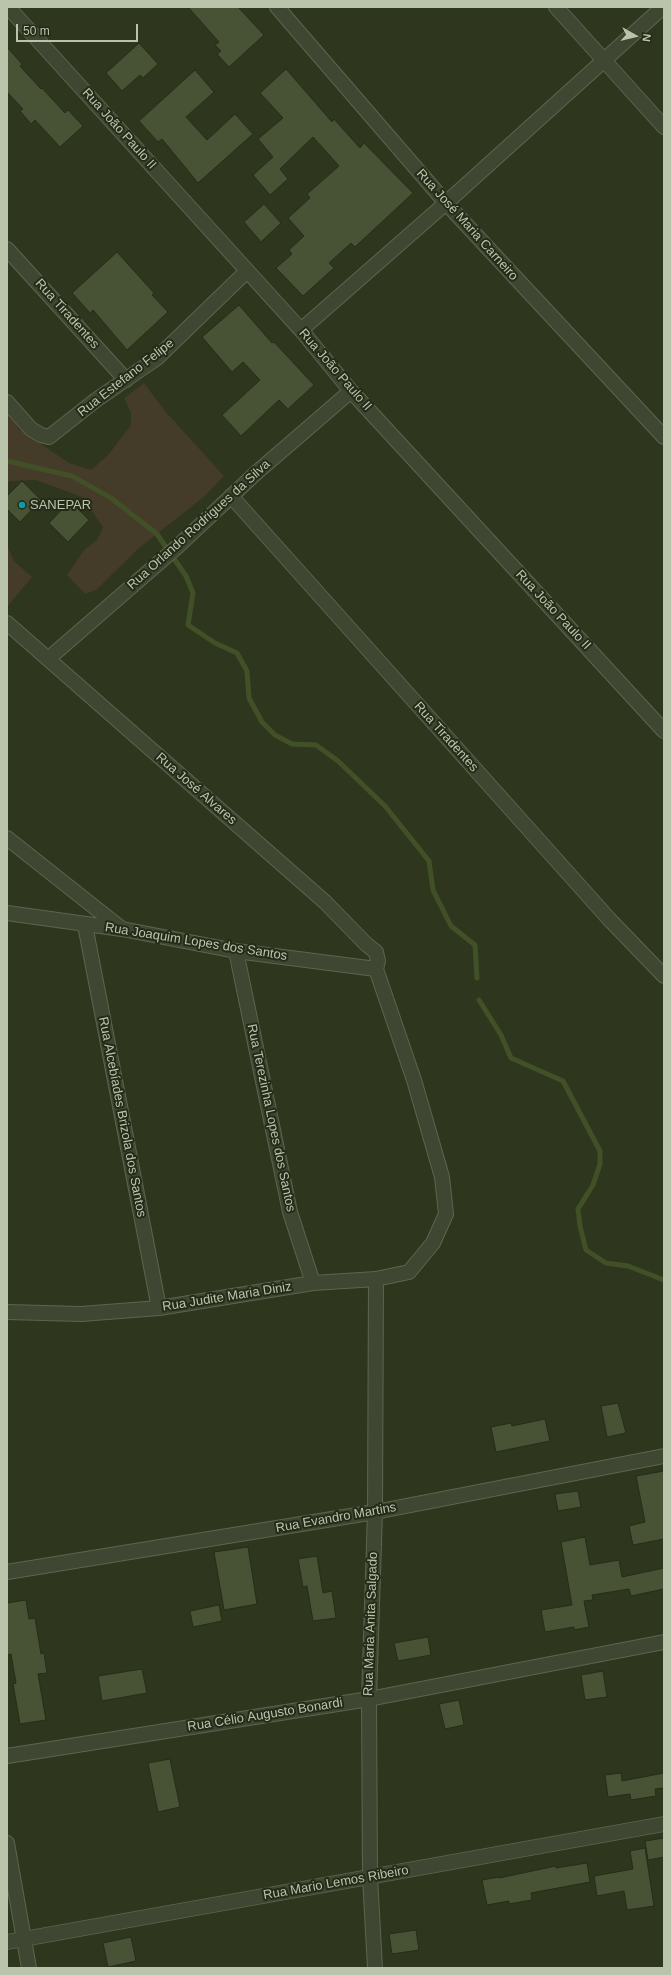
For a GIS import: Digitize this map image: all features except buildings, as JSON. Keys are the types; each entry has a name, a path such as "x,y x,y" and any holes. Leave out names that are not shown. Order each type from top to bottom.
{"street":[{"name":"Rua João Paulo II","path":"8,7 301,330 351,391 664,731"},
{"name":"Rua José Maria Carneiro","path":"276,7 446,203 664,437"},
{"path":"556,7 664,127"},
{"path":"301,330 446,203 663,7"},
{"name":"Rua Tiradentes","path":"7,249 126,380"},
{"name":"Rua Estefano Felipe","path":"7,402 36,432 49,437 96,400 156,358 247,271"},
{"name":"Rua Orlando Rodrigues da Silva","path":"48,659 177,547 230,496 351,391"},
{"name":"Rua Tiradentes","path":"230,496 609,919 664,976"},
{"name":"Rua José Alvares","path":"7,623 325,902 366,944 376,952 377,965 414,1080 442,1177 446,1214 433,1242"},
{"path":"7,838 122,930"},
{"name":"Rua Joaquim Lopes dos Santos","path":"7,913 122,930 236,951 377,965"},
{"name":"Rua Alcebíades Brizola dos Santos","path":"85,925 159,1308"},
{"name":"Rua Terezinha Lopes dos Santos","path":"236,951 290,1212 313,1283"},
{"name":"Rua Judite Maria Diniz","path":"7,1312 81,1314 159,1308 313,1283 376,1279 409,1272 433,1242"},
{"name":"Rua Maria Anita Salgado","path":"375,1968 370,1877 369,1699 375,1512 376,1279"},
{"name":"Rua Evandro Martins","path":"7,1572 375,1512 664,1456"},
{"name":"Rua Célio Augusto Bonardi","path":"7,1756 369,1699 664,1642"},
{"name":"Rua Mario Lemos Ribeiro","path":"7,1942 664,1824"},
{"path":"7,1842 29,1968"}],"shaded area":[{"path":"144,383 165,411 224,476 205,496 139,548 96,590 85,594 67,575 84,550 97,540 103,527 82,497 36,480 10,481 7,484 7,411 19,429 69,463 91,470 108,455 131,425 131,412 124,398"},
{"path":"7,545 14,561 32,577 7,607"}],"waterway":[{"path":"7,461 72,476 111,498 157,534 186,576 193,593 188,625 215,643 237,653 247,671 249,698 262,722 275,735 292,744 316,745 338,761 385,806 429,861 433,890 451,926 475,945 477,978"},
{"path":"479,1000 501,1035 511,1058 563,1081 600,1151 600,1164 593,1185 578,1209 580,1226 586,1250 606,1263 628,1266 664,1280"}],"place":[{"name":"SANEPAR","path":"22,505"}]}
